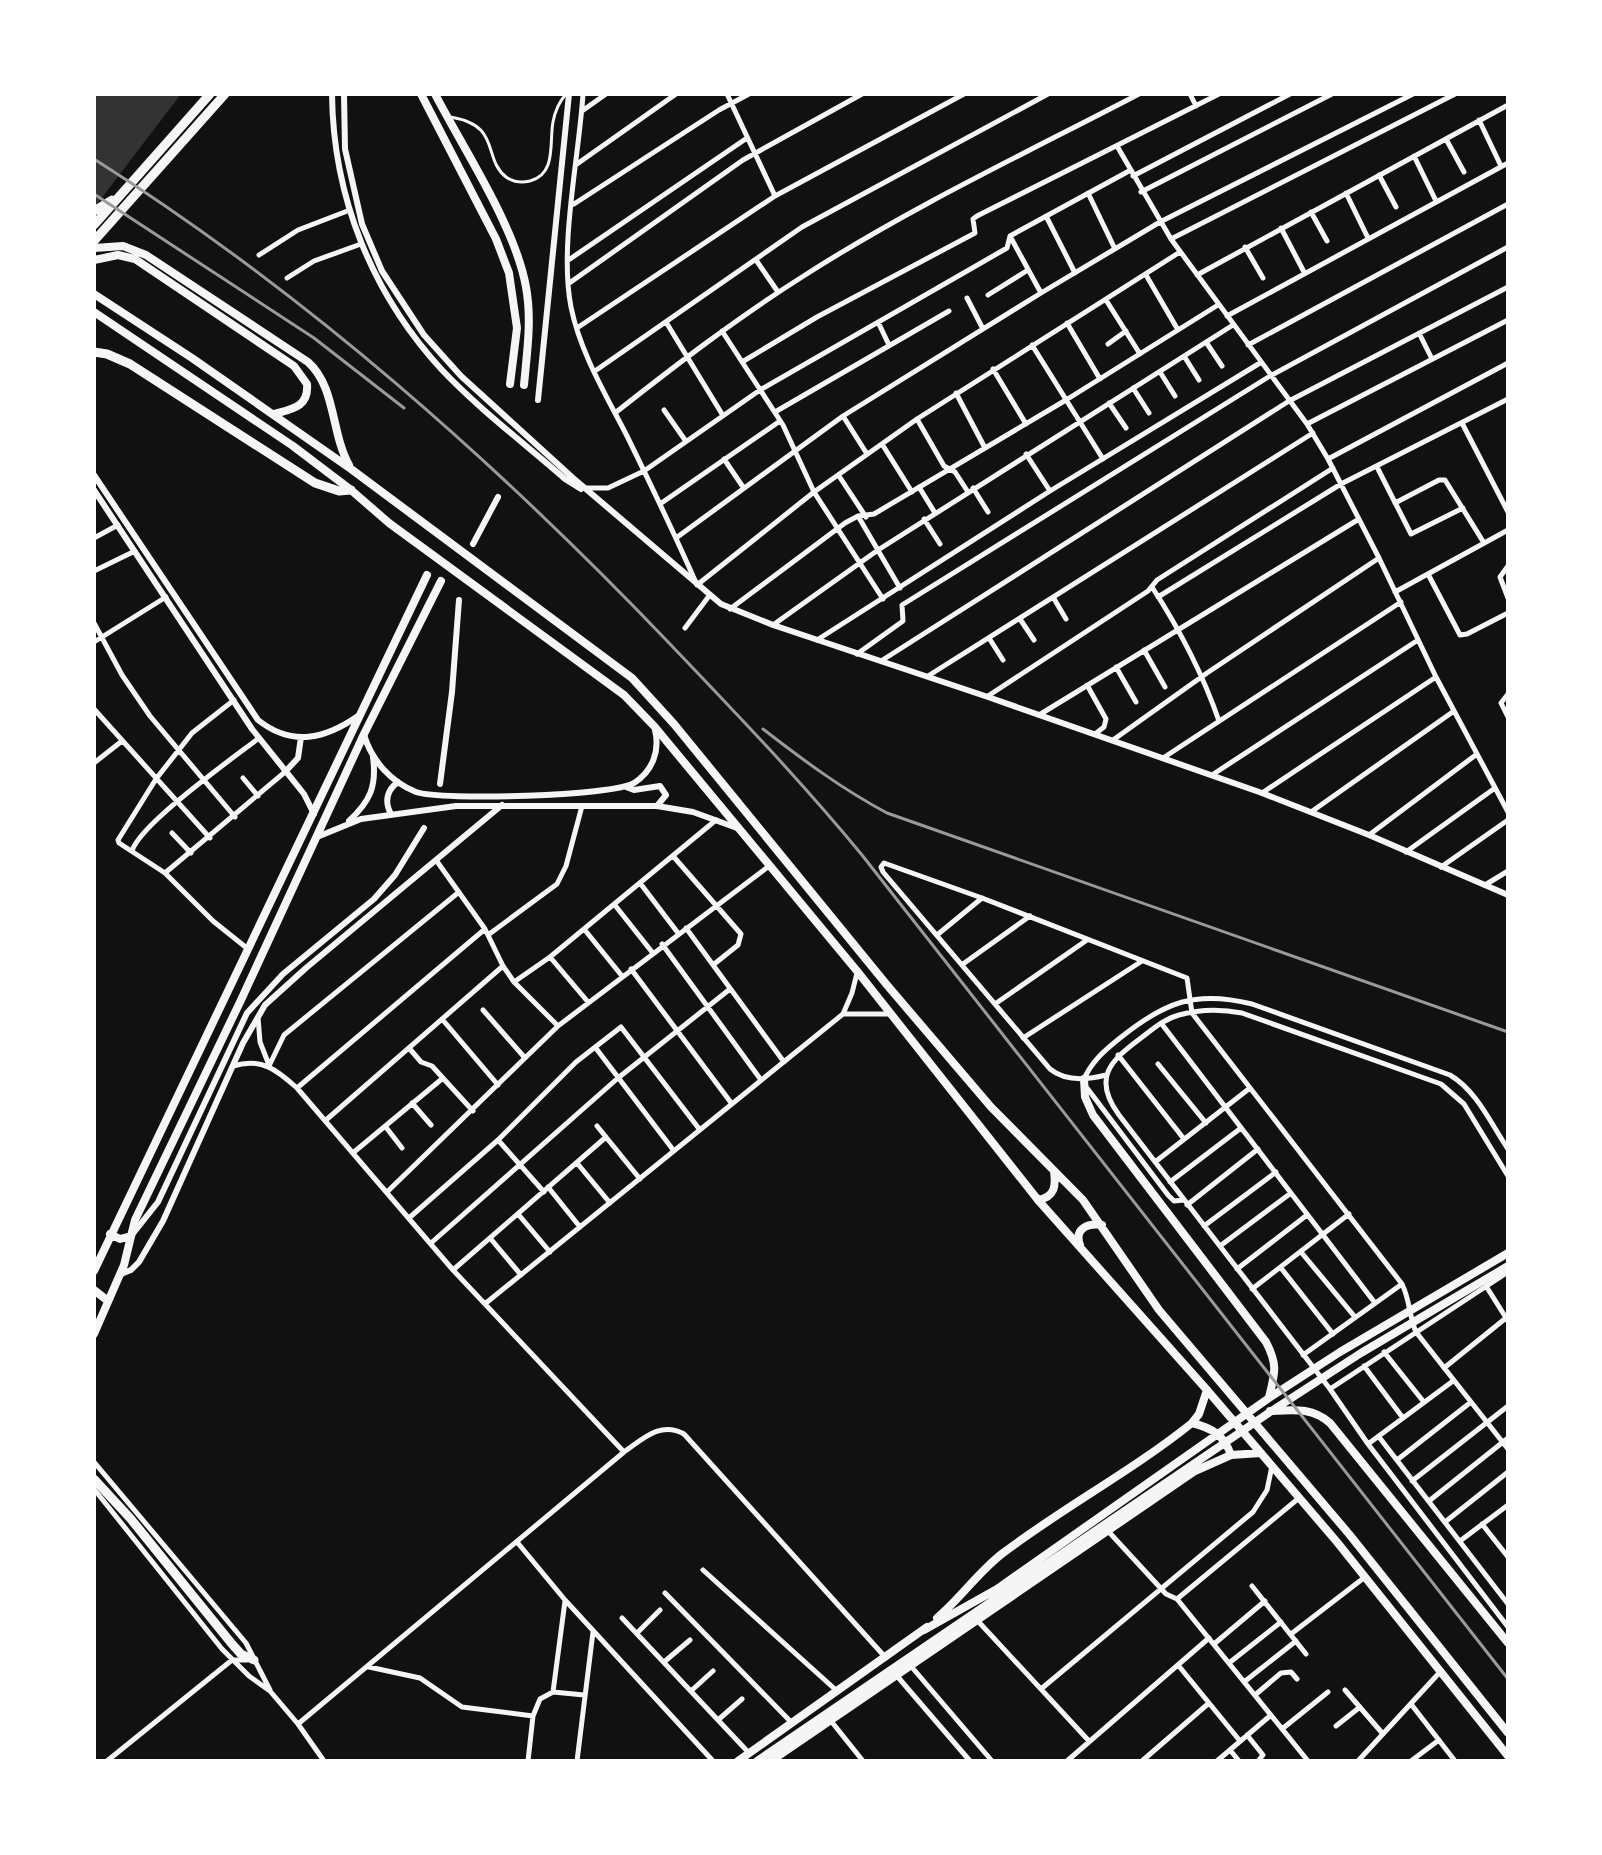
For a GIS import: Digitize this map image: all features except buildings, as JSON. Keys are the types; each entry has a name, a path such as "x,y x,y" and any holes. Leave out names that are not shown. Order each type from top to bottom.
{"highway":[{"path":"94,225 210,94"},
{"path":"94,241 225,94"},
{"path":"94,211 122,194"},
{"path":"94,352 130,364 308,479 331,490 351,490"},
{"path":"94,1479 130,1518 232,1644 241,1654 254,1660"}],"main road":[{"path":"421,94 496,239 509,273 517,328 510,384"},
{"path":"435,94 507,230 521,268 529,327 524,385"},
{"path":"94,248 123,246 146,255 308,362 323,383 338,441 351,469"},
{"path":"94,260 118,255 135,259 294,366 307,384 306,398 294,409 274,414"},
{"path":"94,294 274,414 632,678 674,724 991,1107 1071,1186 1102,1225 1159,1310 1349,1534 1508,1733"},
{"path":"94,312 293,446 389,523 624,695 654,726 857,971 1038,1200 1207,1390 1366,1576 1508,1756"},
{"path":"94,1271 427,575"},
{"path":"94,1334 121,1274 135,1220 364,734 441,581"},
{"path":"1084,1079 1085,1097 1093,1115 1266,1342 1276,1369 1269,1398"},
{"path":"1038,1200 1053,1193 1054,1171"},
{"path":"1080,1247 1078,1241 1082,1228 1088,1224 1102,1225"},
{"path":"110,1234 120,1239 131,1236"},
{"path":"924,1630 997,1589 1269,1398 1340,1352 1508,1253"},
{"path":"757,1761 1353,1357 1508,1269"},
{"path":"94,1290 108,1301"},
{"path":"738,1761 924,1630 955,1602 984,1568 1006,1551 1192,1423 1199,1414 1207,1390"},
{"path":"1270,1412 1300,1410 1324,1417 1508,1643"},
{"path":"1192,1423 1221,1436 1231,1455"},
{"path":"986,1612 1195,1471 1231,1455 1261,1453"},
{"path":"771,1761 897,1676 1089,1539 1095,1529"},
{"path":"849,1685 861,1699"}],"street":[{"path":"332,94 336,148 350,210 361,244 396,311 443,370 565,479 581,489 608,488 644,471 722,414 1007,248 1010,238 1046,216 1290,94"},
{"path":"344,94 345,149 355,199 371,248 424,335 448,363 584,488 709,596 730,609 773,625 1262,793 1508,895"},
{"path":"538,400 568,94"},
{"path":"583,94 568,259 568,284 577,328 697,585"},
{"path":"582,111 606,94"},
{"path":"577,164 676,94"},
{"path":"727,94 775,196"},
{"path":"573,205 749,94"},
{"path":"568,284 755,153 862,94"},
{"path":"577,328 775,196 964,94"},
{"path":"595,371 802,227 1048,94"},
{"path":"615,413 778,292 889,225 1139,94"},
{"path":"1190,94 1196,106"},
{"path":"742,362 825,313 975,233 973,219 977,216 1219,94"},
{"path":"1141,192 1332,94"},
{"path":"676,538 843,416 1041,293 1160,222 1413,94"},
{"path":"1171,239 1455,94"},
{"path":"1197,275 1508,105"},
{"path":"1479,120 1501,166"},
{"path":"568,259 747,138"},
{"path":"1446,139 1464,172"},
{"path":"1117,146 1171,239 1313,433 1508,812"},
{"path":"1414,156 1436,201"},
{"path":"1227,316 1508,163"},
{"path":"1379,175 1396,207"},
{"path":"1088,193 1115,249"},
{"path":"1346,193 1368,238"},
{"path":"1248,345 1508,204"},
{"path":"259,255 298,230 350,210"},
{"path":"1311,212 1327,241"},
{"path":"1046,216 1075,273"},
{"path":"1281,228 1304,272"},
{"path":"1010,238 1041,293"},
{"path":"287,278 314,261 361,244"},
{"path":"1245,247 1263,278"},
{"path":"857,654 903,621 902,605 1270,376 1508,247"},
{"path":"697,585 814,492 917,419 1180,252"},
{"path":"756,260 778,292"},
{"path":"988,295 1028,270"},
{"path":"1146,275 1178,330"},
{"path":"879,661 1289,401 1508,287"},
{"path":"967,298 983,329"},
{"path":"1106,300 1140,354"},
{"path":"730,609 858,516 866,517 950,470 1218,305"},
{"path":"775,412 949,311"},
{"path":"1307,424 1508,320"},
{"path":"666,322 722,414"},
{"path":"878,322 889,345"},
{"path":"1067,323 1100,379"},
{"path":"773,625 924,519 1233,325"},
{"path":"722,331 775,412 814,492 883,599"},
{"path":"1108,344 1126,331"},
{"path":"1419,333 1432,359"},
{"path":"1206,342 1222,366"},
{"path":"1032,345 1103,459"},
{"path":"1184,356 1199,380"},
{"path":"816,640 1050,491 1260,363"},
{"path":"1328,459 1508,363"},
{"path":"993,369 1026,424"},
{"path":"1160,372 1175,396"},
{"path":"1133,388 1149,413"},
{"path":"956,393 985,448"},
{"path":"1158,597 1341,484 1508,399"},
{"path":"1109,403 1126,428"},
{"path":"664,410 685,440"},
{"path":"843,416 867,454"},
{"path":"917,419 944,466 955,472 988,512"},
{"path":"660,504 780,421"},
{"path":"1462,423 1508,512"},
{"path":"926,678 1313,433"},
{"path":"882,444 912,492"},
{"path":"1026,454 1050,491"},
{"path":"724,459 743,487"},
{"path":"1377,467 1409,532 1413,534 1463,508"},
{"path":"988,697 1152,587 1157,580 1333,468"},
{"path":"94,475 252,714 278,732 301,737 329,734 361,714"},
{"path":"839,476 866,517"},
{"path":"1395,503 1442,479 1450,484 1484,543"},
{"path":"919,487 935,513"},
{"path":"94,490 259,738 304,794 314,815"},
{"path":"473,544 498,497"},
{"path":"858,516 900,588"},
{"path":"924,519 940,544"},
{"path":"1039,715 1359,519"},
{"path":"94,538 118,525"},
{"path":"1395,592 1508,530"},
{"path":"94,571 135,551"},
{"path":"1113,740 1203,675 1379,558"},
{"path":"1508,566 1500,577 1508,598"},
{"path":"1428,574 1460,635 1508,613"},
{"path":"1152,587 1180,629 1203,675 1219,721"},
{"path":"177,600 185,595"},
{"path":"685,628 709,596"},
{"path":"94,642 166,597"},
{"path":"1053,597 1066,619"},
{"path":"440,784 452,692 459,600"},
{"path":"1163,758 1401,602"},
{"path":"1020,619 1034,640"},
{"path":"94,623 150,716 235,817"},
{"path":"989,638 1003,660"},
{"path":"1212,776 1418,640"},
{"path":"1144,650 1165,687"},
{"path":"1116,667 1136,702"},
{"path":"1262,793 1436,677"},
{"path":"1087,685 1106,719 1104,727 1095,734"},
{"path":"1508,694 1501,703 1508,717"},
{"path":"234,700 196,729 178,750 118,840 165,873 213,921 248,950"},
{"path":"94,711 210,838"},
{"path":"1311,813 1454,711"},
{"path":"626,787 646,773 654,759 657,742 654,726"},
{"path":"364,734 373,756 384,770 417,792 440,796 578,792 626,787 634,790 654,786 662,787 665,798 657,806"},
{"path":"165,873 285,772 298,758 301,737"},
{"path":"132,851 137,842 178,801 259,738"},
{"path":"94,763 122,741"},
{"path":"1369,835 1477,754"},
{"path":"346,823 371,796 375,781 373,756"},
{"path":"243,778 258,796"},
{"path":"391,814 387,804 388,794 398,782"},
{"path":"1406,852 1497,791 1508,789"},
{"path":"317,837 346,823 391,814 456,806 502,805 657,806 693,812 737,828"},
{"path":"121,1274 139,1262 163,1221 233,1066 258,1016 273,997 502,805"},
{"path":"297,1088 486,932 557,884 566,866 582,806"},
{"path":"514,982 550,957 717,819"},
{"path":"1441,867 1508,820"},
{"path":"131,1236 158,1202 247,1013 283,974 374,899 395,875 424,828"},
{"path":"172,833 191,853"},
{"path":"673,856 742,937 738,945 713,965"},
{"path":"436,860 486,932 514,982 558,1026"},
{"path":"1106,1075 1084,1079 1056,1074 882,870 882,865 886,862 1183,975 1189,983 1192,1013 1402,1284 1410,1301 1416,1332 1453,1381 1505,1440 1508,1449"},
{"path":"387,1192 558,1026 769,865"},
{"path":"1484,886 1508,871"},
{"path":"640,883 678,933"},
{"path":"269,1066 284,1035 459,892"},
{"path":"937,935 982,898"},
{"path":"614,904 652,952"},
{"path":"963,964 1030,916"},
{"path":"686,928 784,1062"},
{"path":"584,929 622,976"},
{"path":"995,1004 1087,940"},
{"path":"662,944 761,1080"},
{"path":"550,957 588,1002"},
{"path":"1023,1038 1142,961"},
{"path":"326,1120 503,966"},
{"path":"631,969 732,1104"},
{"path":"486,1303 843,1014 857,971"},
{"path":"431,1243 618,1078 730,989"},
{"path":"1187,1205 1174,1201 1163,1190 1092,1096 1084,1079 1090,1066 1102,1053 1145,1018 1170,1005 1189,1000 1211,997 1240,1001 1450,1075 1472,1094 1508,1149"},
{"path":"483,1010 525,1058"},
{"path":"1508,1176 1464,1104 1441,1084 1242,1013 1219,1010 1175,1016 1118,1055 1106,1075 1105,1087 1113,1108 1330,1389 1368,1444 1508,1627"},
{"path":"843,1014 892,1014"},
{"path":"258,1016 260,1042 269,1066"},
{"path":"442,1019 498,1085"},
{"path":"1161,1023 1375,1303"},
{"path":"409,1218 498,1140 576,1062 620,1028 624,1028 700,1130"},
{"path":"1333,1045 1336,1034"},
{"path":"595,1047 674,1151"},
{"path":"409,1048 421,1062 432,1066 473,1111"},
{"path":"1118,1055 1184,1139"},
{"path":"233,1066 255,1062 269,1066 297,1088 453,1270 624,1452"},
{"path":"1158,1064 1206,1123"},
{"path":"354,1152 443,1078"},
{"path":"1155,1162 1250,1088"},
{"path":"412,1103 431,1125"},
{"path":"385,1126 402,1148"},
{"path":"597,1126 640,1179"},
{"path":"1170,1182 1241,1128"},
{"path":"1484,1136 1495,1129"},
{"path":"453,1270 606,1137"},
{"path":"498,1140 580,1227"},
{"path":"1187,1205 1258,1149"},
{"path":"577,1163 610,1203"},
{"path":"1204,1226 1276,1172"},
{"path":"1220,1246 1291,1193"},
{"path":"518,1214 550,1252"},
{"path":"1252,1289 1349,1214"},
{"path":"1237,1269 1307,1215"},
{"path":"490,1238 521,1275"},
{"path":"1301,1252 1355,1317"},
{"path":"1281,1268 1333,1334"},
{"path":"1330,1389 1508,1269"},
{"path":"1303,1355 1402,1284"},
{"path":"1444,1368 1507,1320 1486,1286"},
{"path":"1384,1352 1423,1401"},
{"path":"1364,1366 1403,1418"},
{"path":"1368,1444 1453,1381"},
{"path":"1397,1460 1471,1402"},
{"path":"1412,1481 1508,1406"},
{"path":"298,1724 624,1452 653,1432 666,1428 684,1434 886,1658"},
{"path":"1379,1437 1508,1604"},
{"path":"1429,1501 1505,1440"},
{"path":"94,1462 246,1643 270,1691"},
{"path":"1041,1689 1253,1512 1267,1490 1272,1465"},
{"path":"1445,1522 1508,1472"},
{"path":"94,1489 232,1660 270,1691 324,1761"},
{"path":"1177,1599 1300,1498"},
{"path":"1460,1541 1508,1506"},
{"path":"1482,1524 1508,1557"},
{"path":"1108,1531 1161,1589 1177,1599 1308,1761"},
{"path":"517,1542 565,1600 713,1761"},
{"path":"703,1570 838,1692"},
{"path":"1291,1634 1366,1576"},
{"path":"1252,1586 1306,1654"},
{"path":"665,1593 793,1724"},
{"path":"553,1692 565,1600"},
{"path":"1214,1644 1265,1601"},
{"path":"637,1633 660,1610"},
{"path":"622,1618 749,1753"},
{"path":"976,1619 1089,1741"},
{"path":"1229,1663 1281,1622"},
{"path":"577,1761 593,1631"},
{"path":"1067,1761 1209,1638"},
{"path":"664,1662 690,1640"},
{"path":"1244,1682 1296,1641"},
{"path":"107,1761 232,1660 254,1660"},
{"path":"910,1665 992,1761"},
{"path":"1178,1665 1240,1741"},
{"path":"368,1667 420,1678 462,1707 533,1716"},
{"path":"691,1691 713,1671"},
{"path":"1358,1761 1441,1671"},
{"path":"1255,1695 1284,1672 1291,1672 1297,1679"},
{"path":"897,1676 970,1761"},
{"path":"1345,1690 1383,1734"},
{"path":"528,1761 533,1716 540,1699 553,1692 584,1695"},
{"path":"1282,1729 1328,1692"},
{"path":"718,1720 742,1699"},
{"path":"1142,1761 1209,1703"},
{"path":"1411,1704 1455,1761"},
{"path":"1336,1726 1360,1707"},
{"path":"1217,1761 1271,1715"},
{"path":"831,1721 863,1761"},
{"path":"1247,1735 1263,1755 1258,1761"},
{"path":"1411,1761 1439,1740"},
{"path":"1230,1750 1239,1761"}],"lane":[{"path":"446,116 469,121 477,127 488,141 500,171 512,180 527,182 541,175 549,162 553,119 559,104 568,94"}],"shaded area":[{"path":"94,94 181,94 94,208"}],"railway":[{"path":"94,159 250,266 397,384 605,577 744,722 862,855 1508,1679"},
{"path":"94,194 314,338 404,408"},
{"path":"763,729 823,774 887,813 1508,1032"}]}
